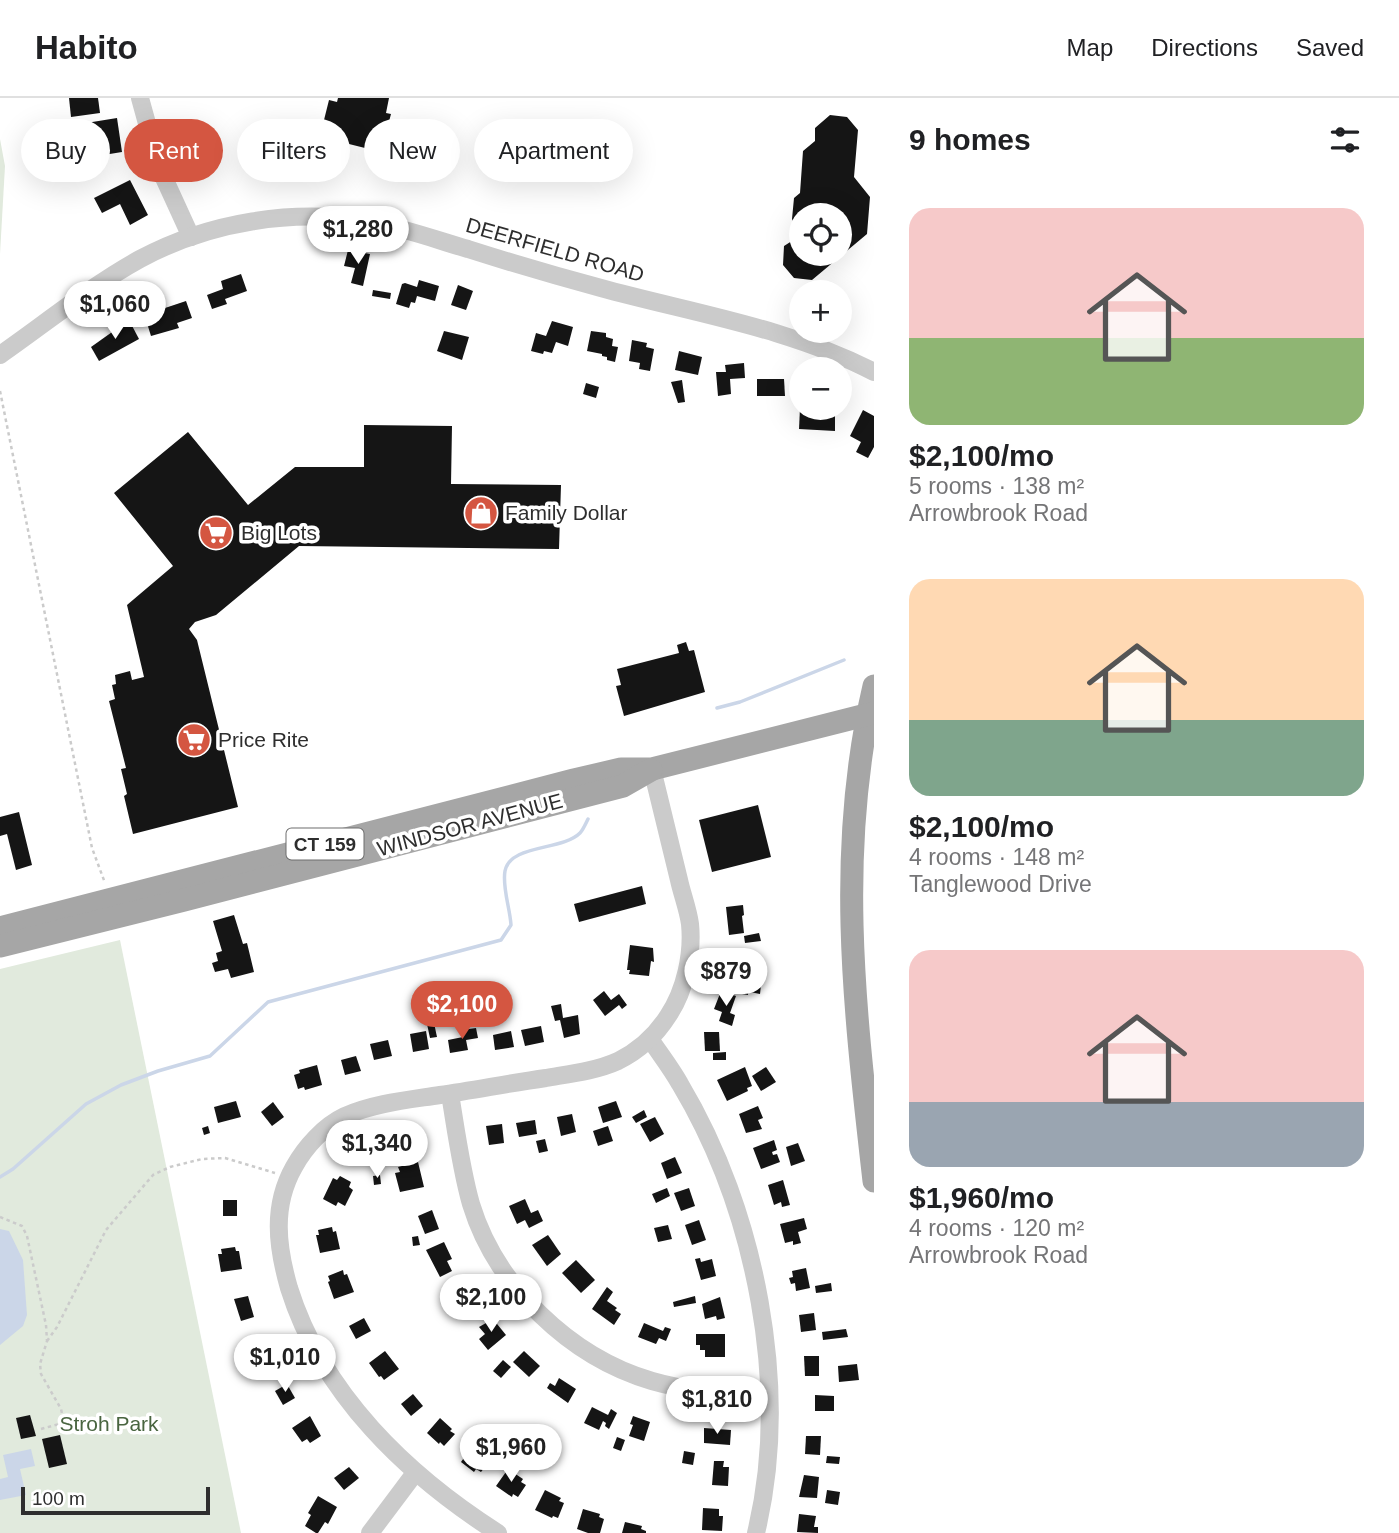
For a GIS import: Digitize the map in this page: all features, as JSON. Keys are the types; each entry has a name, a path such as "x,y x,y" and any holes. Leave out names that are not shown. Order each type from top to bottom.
{"main road":[{"path":"874,686 856,802 850,925 854,1004 874,1181"},
{"name":"WINDSOR AVENUE","path":"0,946 260,871 547,796 621,769 652,769 871,714"},
{"name":"WINDSOR AVENUE","path":"0,928 260,871"}],"street":[{"path":"139,98 159,167 191,237"},
{"name":"DEERFIELD ROAD","path":"0,355 140,259 191,237 223,227 297,217 372,222 579,282 772,333 836,354 874,372"},
{"path":"498,1533 415,1473 380,1438 319,1357 306,1332 280,1256 278,1229 288,1178 303,1152 325,1129 344,1116 379,1105 580,1072 617,1061 650,1039 669,1015 682,988 689,957 690,924 652,769"},
{"path":"650,1039 681,1084 711,1146 738,1213 756,1285 765,1342 769,1397 769,1446 764,1502 756,1533"},
{"path":"450,1094 458,1146 472,1206 498,1264 529,1302 563,1335 607,1363 651,1381 700,1391 769,1397"},
{"path":"370,1533 415,1473"}],"path":[{"path":"0,391 92,848 105,884"},
{"path":"64,1423 56,1398 41,1374 42,1354 106,1230 153,1175 170,1167 202,1159 225,1158 288,1178"},
{"path":"0,1217 22,1226 27,1236 47,1325 47,1341"},
{"path":"41,1429 81,1418"}],"green space":[{"path":"0,139 5,166 0,254"},
{"name":"Stroh Park","path":"120,940 241,1533 0,1533 0,969"}],"water":[{"path":"0,1229 9,1231 23,1260 27,1315 23,1326 0,1345"},
{"path":"31,1449 35,1466 20,1469 26,1495 0,1500 0,1479 8,1477 3,1455"}],"building":[{"path":"69,98 98,98 100,113 71,117"},
{"path":"338,98 389,98 386,113 391,114 390,119 364,119 364,148 350,144 350,119 324,119 329,100 337,102"},
{"path":"830,115 847,117 858,130 854,177 870,197 867,234 852,247 852,203 794,203 794,198 800,193 803,151 815,141 815,128"},
{"path":"117,118 122,152 110,154 110,119"},
{"path":"131,182 148,215 130,225 120,204 102,213 94,198"},
{"path":"789,243 789,266 829,266 812,280 794,278 783,265 784,246"},
{"path":"348,250 370,254 363,286 351,283 355,268 344,266"},
{"path":"241,274 247,291 225,299 227,304 212,309 207,295 223,289 221,281"},
{"path":"419,280 439,286 435,301 417,296 415,303 411,302 409,308 396,304 402,284 417,287"},
{"path":"458,285 473,291 466,310 451,305"},
{"path":"373,290 391,293 390,299 372,296"},
{"path":"186,301 192,318 177,323 179,328 151,336 146,320 160,315 159,310"},
{"path":"129,320 139,339 99,361 91,347"},
{"path":"552,321 573,327 568,346 556,342 552,353 531,351 536,333 546,336"},
{"path":"444,331 469,337 462,360 437,351"},
{"path":"591,331 606,333 606,337 613,339 612,346 618,347 615,362 607,360 602,354 587,351"},
{"path":"632,340 647,343 646,347 654,349 650,371 639,369 640,363 629,361"},
{"path":"679,351 702,357 698,375 675,370"},
{"path":"744,363 745,378 730,379 731,394 718,396 716,372 726,372 725,365"},
{"path":"757,379 784,379 785,396 757,396"},
{"path":"682,380 685,402 678,403 671,382"},
{"path":"586,383 599,387 596,398 583,394"},
{"path":"863,410 874,416 874,447 868,458 856,452 861,442 850,436"},
{"path":"799,420 835,420 835,431 799,429"},
{"path":"364,425 452,426 451,484 561,485 559,549 299,546 216,615 195,622 189,629 197,640 238,807 133,834 121,769 126,768 109,701 115,699 112,685 116,684 115,675 130,671 132,680 144,677 127,605 173,566 114,493 188,432 248,505 295,467 364,467"},
{"path":"686,642 689,651 694,650 705,692 624,716 616,686 621,685 617,669 679,653 677,645"},
{"path":"758,805 771,857 712,872 699,820"},
{"path":"19,812 32,865 16,870 7,834 0,836 0,817"},
{"path":"642,886 646,904 579,922 574,904"},
{"path":"743,905 744,933 729,935 726,907"},
{"path":"234,915 243,944 247,943 254,972 231,978 228,969 215,972 212,963 218,961 216,953 222,951 213,921"},
{"path":"759,933 761,941 745,943 744,936"},
{"path":"630,945 653,948 654,962 651,961 649,976 629,974 630,970 627,970"},
{"path":"734,960 754,963 751,978 741,976 740,983 749,985 748,995 736,993 736,987 724,985 725,980 734,982 735,976 731,975"},
{"path":"752,983 761,985 760,994 750,992"},
{"path":"604,991 611,1000 619,994 627,1005 622,1009 619,1005 605,1016 593,1000"},
{"path":"721,991 736,996 730,1013 735,1015 732,1026 719,1021 722,1012 714,1009"},
{"path":"561,1004 563,1018 578,1015 580,1034 564,1038 560,1020 555,1021 551,1006"},
{"path":"434,1023 437,1037 430,1038 427,1024"},
{"path":"541,1026 544,1042 525,1046 521,1030"},
{"path":"476,1028 478,1038 466,1040 468,1050 450,1053 448,1040 463,1037 462,1030"},
{"path":"426,1031 429,1049 413,1052 410,1034"},
{"path":"511,1031 514,1047 495,1050 493,1035"},
{"path":"704,1032 719,1032 720,1051 705,1051"},
{"path":"388,1040 392,1056 374,1060 370,1044"},
{"path":"726,1052 726,1060 713,1060 713,1053"},
{"path":"356,1056 361,1071 345,1075 341,1060"},
{"path":"317,1065 322,1085 305,1090 304,1087 298,1089 294,1075 300,1073 299,1070"},
{"path":"745,1067 752,1086 747,1088 748,1091 727,1101 717,1080"},
{"path":"766,1067 776,1082 761,1091 752,1076"},
{"path":"236,1101 241,1117 218,1123 214,1107"},
{"path":"616,1101 622,1117 603,1123 598,1107"},
{"path":"273,1102 284,1117 272,1126 261,1112"},
{"path":"758,1106 763,1118 758,1120 762,1129 746,1133 739,1114"},
{"path":"644,1110 647,1117 636,1123 632,1117"},
{"path":"572,1114 576,1132 561,1136 557,1117"},
{"path":"655,1117 664,1134 650,1142 640,1124"},
{"path":"535,1120 537,1134 519,1137 516,1123"},
{"path":"502,1124 504,1143 489,1145 486,1126"},
{"path":"208,1126 210,1133 204,1135 202,1128"},
{"path":"608,1126 613,1141 598,1146 593,1131"},
{"path":"409,1129 409,1134 420,1133 422,1152 395,1155 393,1131"},
{"path":"545,1139 548,1151 539,1153 536,1141"},
{"path":"774,1140 777,1150 772,1152 773,1155 777,1154 780,1162 761,1169 753,1148"},
{"path":"798,1143 805,1161 791,1166 786,1147"},
{"path":"675,1157 682,1173 667,1179 661,1163"},
{"path":"418,1162 424,1187 400,1192 395,1173 400,1172 398,1167"},
{"path":"380,1175 381,1184 374,1185 373,1176"},
{"path":"340,1176 351,1182 349,1187 353,1190 345,1206 338,1202 336,1206 323,1199 333,1178 337,1180"},
{"path":"783,1180 790,1205 782,1207 781,1202 774,1205 768,1185"},
{"path":"667,1188 670,1196 656,1203 652,1194"},
{"path":"689,1188 695,1206 681,1211 674,1193"},
{"path":"525,1199 531,1213 538,1210 543,1221 529,1228 525,1220 517,1224 509,1206"},
{"path":"223,1200 237,1200 237,1216 223,1216"},
{"path":"432,1210 439,1229 425,1234 418,1216"},
{"path":"804,1218 807,1229 798,1232 801,1243 785,1243 780,1224"},
{"path":"699,1220 706,1240 692,1245 685,1225"},
{"path":"668,1225 672,1239 658,1242 654,1228"},
{"path":"332,1227 333,1232 336,1231 340,1249 320,1253 316,1235 319,1235 318,1230"},
{"path":"548,1235 561,1254 547,1266 532,1245"},
{"path":"418,1236 420,1245 413,1246 412,1237"},
{"path":"444,1242 452,1259 447,1261 452,1271 440,1277 426,1250"},
{"path":"235,1247 236,1251 239,1251 242,1269 221,1272 218,1254 222,1254 221,1249"},
{"path":"700,1258 701,1262 712,1259 716,1276 701,1280 695,1259"},
{"path":"576,1260 595,1280 581,1293 562,1273"},
{"path":"806,1268 810,1288 796,1291 795,1283 791,1284 789,1278 793,1277 792,1271"},
{"path":"343,1270 354,1292 334,1299 328,1276"},
{"path":"465,1278 479,1301 463,1312 455,1301 450,1305 442,1295"},
{"path":"831,1283 832,1291 816,1293 815,1286"},
{"path":"607,1287 613,1292 607,1301 621,1314 614,1325 592,1309"},
{"path":"248,1296 254,1317 241,1321 234,1299"},
{"path":"695,1296 696,1303 674,1307 673,1302"},
{"path":"720,1297 725,1318 717,1320 716,1316 705,1319 702,1304"},
{"path":"814,1313 816,1330 801,1332 799,1315"},
{"path":"364,1318 371,1331 356,1339 349,1326"},
{"path":"493,1319 506,1335 488,1350 479,1339 485,1334 479,1327"},
{"path":"644,1323 663,1331 665,1327 671,1329 666,1341 659,1338 656,1344 638,1337"},
{"path":"846,1329 848,1337 823,1340 822,1332"},
{"path":"696,1334 725,1334 725,1357 705,1357 705,1350 700,1350 700,1345 696,1345"},
{"path":"265,1336 273,1355 258,1362 256,1359 252,1361 245,1344"},
{"path":"385,1351 399,1369 384,1380 369,1363"},
{"path":"524,1351 540,1366 529,1377 513,1362"},
{"path":"804,1356 819,1356 819,1376 805,1376"},
{"path":"503,1360 511,1367 501,1378 493,1371"},
{"path":"857,1364 859,1380 839,1382 838,1366"},
{"path":"559,1378 576,1389 568,1403 547,1388 550,1383 555,1386"},
{"path":"287,1384 295,1398 283,1405 275,1391"},
{"path":"413,1394 423,1406 411,1416 401,1404"},
{"path":"815,1395 834,1396 834,1411 815,1411"},
{"path":"592,1407 608,1415 611,1409 617,1413 609,1429 603,1421 599,1430 584,1423"},
{"path":"30,1415 36,1436 21,1439 16,1418"},
{"path":"310,1416 321,1436 310,1443 307,1439 302,1442 292,1428"},
{"path":"633,1416 650,1422 644,1441 629,1436"},
{"path":"440,1418 455,1434 444,1446 427,1433"},
{"path":"704,1428 731,1430 730,1445 704,1443"},
{"path":"60,1435 67,1464 49,1468 42,1439"},
{"path":"806,1436 821,1436 820,1455 805,1454"},
{"path":"617,1437 625,1440 621,1451 613,1448"},
{"path":"473,1445 487,1455 484,1459 489,1462 481,1472 476,1469 474,1472 461,1462"},
{"path":"684,1451 695,1453 693,1465 682,1463"},
{"path":"827,1456 840,1457 839,1464 826,1463"},
{"path":"714,1461 724,1461 723,1467 729,1467 728,1486 712,1485"},
{"path":"349,1467 359,1478 344,1490 334,1478"},
{"path":"508,1469 523,1479 521,1482 526,1485 518,1497 513,1494 512,1497 496,1486"},
{"path":"804,1475 819,1477 817,1498 799,1497"},
{"path":"545,1490 561,1498 559,1501 564,1503 558,1518 535,1510"},
{"path":"827,1490 840,1492 838,1505 825,1503"},
{"path":"318,1496 337,1507 328,1524 325,1522 316,1533 305,1526 311,1515 308,1513"},
{"path":"703,1508 719,1509 719,1516 723,1516 722,1531 702,1530"},
{"path":"583,1509 600,1514 599,1517 604,1519 600,1533 577,1529"},
{"path":"799,1514 816,1516 814,1527 818,1527 818,1533 797,1532"},
{"path":"625,1522 642,1526 641,1529 646,1533 622,1533"}],"waterway":[{"path":"717,708 740,702 844,660"},
{"path":"0,1177 13,1169 86,1104 121,1085 210,1056 268,1002 501,940 511,925 505,884 505,871 509,862 526,852 572,839 581,832 588,819"}],"place":[{"name":"Family Dollar","path":"481,513"},
{"name":"Big Lots","path":"216,533"},
{"name":"Price Rite","path":"194,740"}]}
